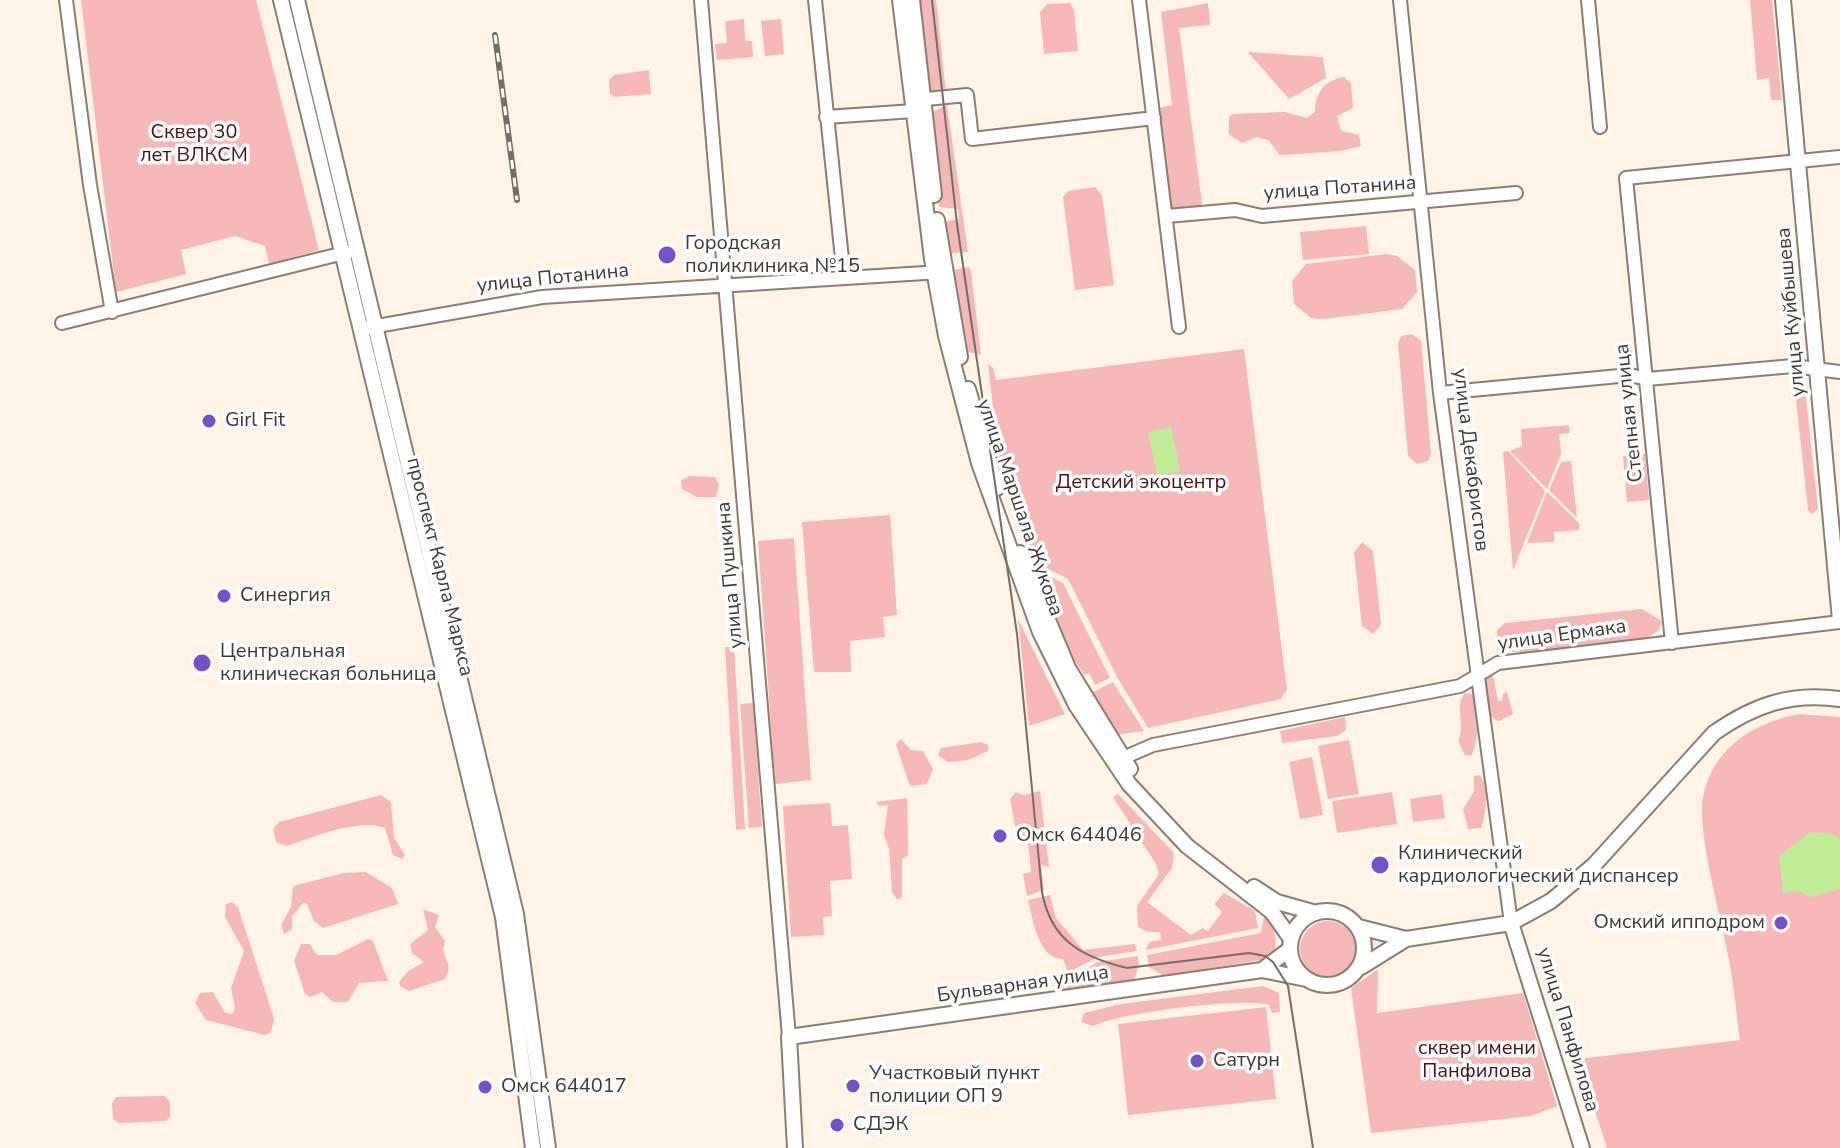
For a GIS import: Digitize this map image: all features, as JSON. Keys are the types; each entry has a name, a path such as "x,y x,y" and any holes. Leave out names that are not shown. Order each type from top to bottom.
{"main road":[{"name":"проспект Карла Маркса","path":"281,0 367,327 510,915 548,1148"},
{"name":"проспект Карла Маркса","path":"297,0 348,252"},
{"name":"улица Маршала Жукова","path":"900,0 939,272 971,402 1015,540 1068,668 1117,760 1187,846 1272,912 1290,944"},
{"name":"улица Маршала Жукова","path":"912,0 916,104"},
{"name":"улица Куйбышева","path":"1783,0 1840,619"},
{"path":"1406,939 1361,967 1342,983 1330,986 1306,979 1292,962 1290,944 1302,920 1316,913 1343,913 1359,927 1406,939 1511,923 1569,888 1714,733 1741,715 1770,702 1799,697 1840,699"},
{"name":"улица Маршала Жукова","path":"1117,760 1162,808 1216,858 1277,902 1316,913"},
{"name":"проспект Карла Маркса","path":"510,915 533,1148"},
{"name":"улица Панфилова","path":"1511,923 1582,1148"},
{"path":"1359,927 1365,953 1361,967"},
{"name":"Бульварная улица","path":"1262,970 1290,944"},
{"name":"Бульварная улица","path":"789,1037 1262,970 1306,979"},
{"name":"улица Пушкина","path":"789,1037 795,1148"}],"street":[{"path":"66,0 90,185 112,312"},
{"name":"улица Пушкина","path":"701,0 728,287 789,1037"},
{"path":"815,0 844,278"},
{"path":"1139,0 1179,327"},
{"name":"улица Декабристов","path":"1400,0 1440,393 1511,923"},
{"path":"1588,0 1600,127"},
{"path":"826,117 967,95 972,139 1154,118"},
{"path":"1798,162 1840,157"},
{"name":"Степная улица","path":"1672,643 1626,178 1798,162"},
{"name":"улица Потанина","path":"1167,216 1235,210 1262,216 1516,193"},
{"path":"62,323 348,252"},
{"name":"улица Потанина","path":"367,327 542,297 939,272"},
{"path":"1440,393 1630,375 1647,379 1793,366 1840,372"},
{"name":"улица Ермака","path":"1117,760 1153,745 1455,687 1479,676 1491,665 1840,619"}],"green space":[{"name":"Сквер 30 лет ВЛКСМ","path":"81,0 256,0 319,250 269,264 265,246 235,236 181,250 186,274 116,292"},
{"path":"916,0 936,0 946,93 929,93"},
{"path":"1750,0 1772,0 1782,100 1771,100 1769,78 1757,80"},
{"path":"1070,3 1074,10 1078,51 1044,54 1040,12 1047,4"},
{"path":"1208,3 1210,25 1179,28 1203,212 1168,214 1155,109 1172,105 1161,12"},
{"path":"744,19 745,41 752,41 753,57 717,60 715,44 727,43 725,21"},
{"path":"781,19 784,54 765,56 761,21"},
{"path":"1248,52 1323,57 1326,78 1289,99"},
{"path":"649,70 651,94 615,97 610,94 609,80 614,75"},
{"path":"1344,77 1351,83 1353,108 1337,116 1341,131 1359,135 1361,146 1341,151 1280,155 1268,140 1257,137 1242,143 1229,134 1229,117 1233,114 1285,112 1307,118 1315,112 1322,88"},
{"path":"947,105 968,252 945,254 941,222 959,219 958,209 939,207 928,114"},
{"path":"1095,187 1102,195 1114,285 1075,290 1063,197 1068,191"},
{"path":"1366,226 1369,254 1303,260 1300,232"},
{"path":"1386,254 1397,256 1415,270 1417,292 1402,309 1323,319 1311,318 1294,304 1292,281 1306,264"},
{"path":"969,267 981,355 964,351 947,271"},
{"path":"1412,334 1421,341 1431,454 1428,461 1417,464 1408,456 1398,343 1401,336"},
{"name":"Детский экоцентр","path":"1244,349 1287,690 1281,699 1148,728 1117,677 1068,579 1032,561 1025,547 1001,476 988,364 993,368 996,380"},
{"path":"1801,374 1818,509 1812,514 1808,510 1794,381"},
{"path":"1569,425 1570,433 1559,434 1561,454 1547,489 1510,451 1522,446 1521,429"},
{"path":"1508,451 1545,491 1513,570 1503,452"},
{"path":"1645,454 1649,500 1627,502 1623,456"},
{"path":"1571,461 1577,518 1549,490 1561,462"},
{"path":"690,476 715,477 719,485 716,497 697,497 682,489 681,480"},
{"path":"1547,492 1579,523 1579,530 1554,532 1554,542 1527,543"},
{"path":"890,515 897,615 883,617 885,637 850,641 851,672 814,672 802,522"},
{"path":"794,538 811,780 775,784 758,541"},
{"path":"1362,542 1373,551 1381,624 1373,634 1362,626 1354,553"},
{"path":"1033,568 1063,583 1110,678 1095,685 1089,673 1084,675 1066,647"},
{"path":"1642,609 1662,621 1659,630 1649,637 1550,651 1511,652 1497,649 1497,630 1505,623"},
{"path":"1018,619 1065,714 1029,726"},
{"path":"725,647 734,647 745,829 736,830"},
{"path":"1492,671 1498,701 1502,701 1503,694 1507,692 1513,714 1499,721 1490,715 1485,698 1483,681"},
{"path":"1113,682 1144,731 1114,735 1093,692"},
{"path":"1465,693 1473,694 1478,717 1472,755 1465,755 1458,741 1460,704"},
{"path":"753,703 762,827 749,828 740,704"},
{"name":"Омский ипподром","path":"1799,714 1840,717 1840,1148 1607,1148 1578,1059 1740,1040 1730,966 1706,853 1703,797 1716,764 1738,740 1766,724"},
{"path":"1345,717 1346,730 1337,736 1282,743 1280,731"},
{"path":"901,739 911,750 923,751 933,769 927,784 910,786 896,745"},
{"path":"1349,740 1359,794 1328,799 1318,746"},
{"path":"981,742 988,745 988,751 968,760 948,762 938,755 941,748"},
{"path":"1312,757 1323,815 1300,819 1289,762"},
{"path":"1479,775 1486,793 1484,816 1481,828 1468,829 1463,809 1474,791 1474,776"},
{"path":"1040,791 1049,867 1041,865 1044,890 1027,896 1023,874 1031,872 1028,842 1022,840 1016,831 1010,799 1016,792 1023,795"},
{"path":"1392,792 1397,824 1337,833 1332,801"},
{"path":"1118,794 1174,853 1172,868 1147,902 1191,935 1203,928 1208,931 1222,912 1214,904 1224,893 1255,911 1258,928 1146,950 1149,942 1161,940 1160,932 1148,932 1138,927 1137,906 1159,874 1156,864 1113,797"},
{"path":"1442,794 1445,818 1413,822 1410,799"},
{"path":"381,795 391,802 394,838 405,855 402,859 393,855 385,828 374,825 335,830 286,846 276,842 273,829 279,822"},
{"path":"907,798 908,855 902,859 902,897 898,900 892,892 889,849 884,835 888,805 879,806 876,802"},
{"path":"830,803 832,826 848,825 852,879 830,881 832,916 823,917 824,935 791,937 783,806"},
{"path":"366,872 392,888 398,904 323,928 314,921 307,904 303,903 292,916 292,929 284,934 281,925 291,907 293,886 344,873"},
{"path":"1050,895 1056,918 1083,950 1135,944 1137,951 1099,957 1068,972 1063,959 1048,953 1042,946 1032,918 1028,900"},
{"path":"232,902 238,907 274,1019 271,1032 265,1035 206,1020 195,1003 200,993 213,992 225,1013 232,1014 235,1008 231,988 244,951 225,917 226,904"},
{"path":"423,909 439,915 435,927 445,941 443,950 448,970 445,979 409,991 399,982 408,971 424,962 412,953 410,944 428,930"},
{"path":"1264,916 1276,940 1275,950 1266,959 1164,976 1149,967 1147,955 1261,933"},
{"path":"1328,921 1348,929 1356,949 1348,969 1328,977 1308,969 1300,949 1308,929"},
{"path":"368,939 373,941 388,981 359,983 348,1002 333,1002 322,992 310,997 305,994 294,961 301,944 310,944 317,955 336,955"},
{"path":"1138,956 1139,966 1134,980 1055,991 1057,979 1079,974 1097,962"},
{"name":"сквер имени Панфилова","path":"1378,969 1377,1013 1523,993 1557,1106 1531,1116 1371,1133 1351,988"},
{"path":"1263,986 1279,993 1280,1012 1272,1013 1269,1005 1233,1003 1154,1012 1093,1026 1081,1022 1084,1013 1121,1004"},
{"name":"Сатурн","path":"1266,1007 1276,1099 1128,1115 1118,1024"},
{"path":"165,1096 170,1102 170,1117 166,1121 119,1123 113,1119 112,1104 116,1097"}],"shaded area":[{"path":"1171,427 1180,471 1157,476 1148,432"},
{"path":"1810,832 1832,834 1840,839 1840,889 1810,897 1798,891 1783,893 1779,856"}],"tram line":[{"path":"932,0 957,224 1017,634 1046,909 1061,935 1071,944 1096,958 1127,968 1249,953 1265,956 1273,962 1288,986 1313,1148"}],"railway":[{"path":"495,35 517,200"}],"place":[{"name":"Городская поликлиника №15","path":"667,255"},
{"name":"Girl Fit","path":"209,421"},
{"name":"Синергия","path":"224,596"},
{"name":"Центральная клиническая больница","path":"202,663"},
{"name":"Омск 644046","path":"1000,836"},
{"name":"Клинический кардиологический диспансер","path":"1380,865"},
{"name":"Омский ипподром","path":"1781,923"},
{"name":"Сатурн","path":"1197,1061"},
{"name":"Участковый пункт полиции ОП 9","path":"853,1086"},
{"name":"Омск 644017","path":"485,1087"},
{"name":"СДЭК","path":"837,1125"}]}
